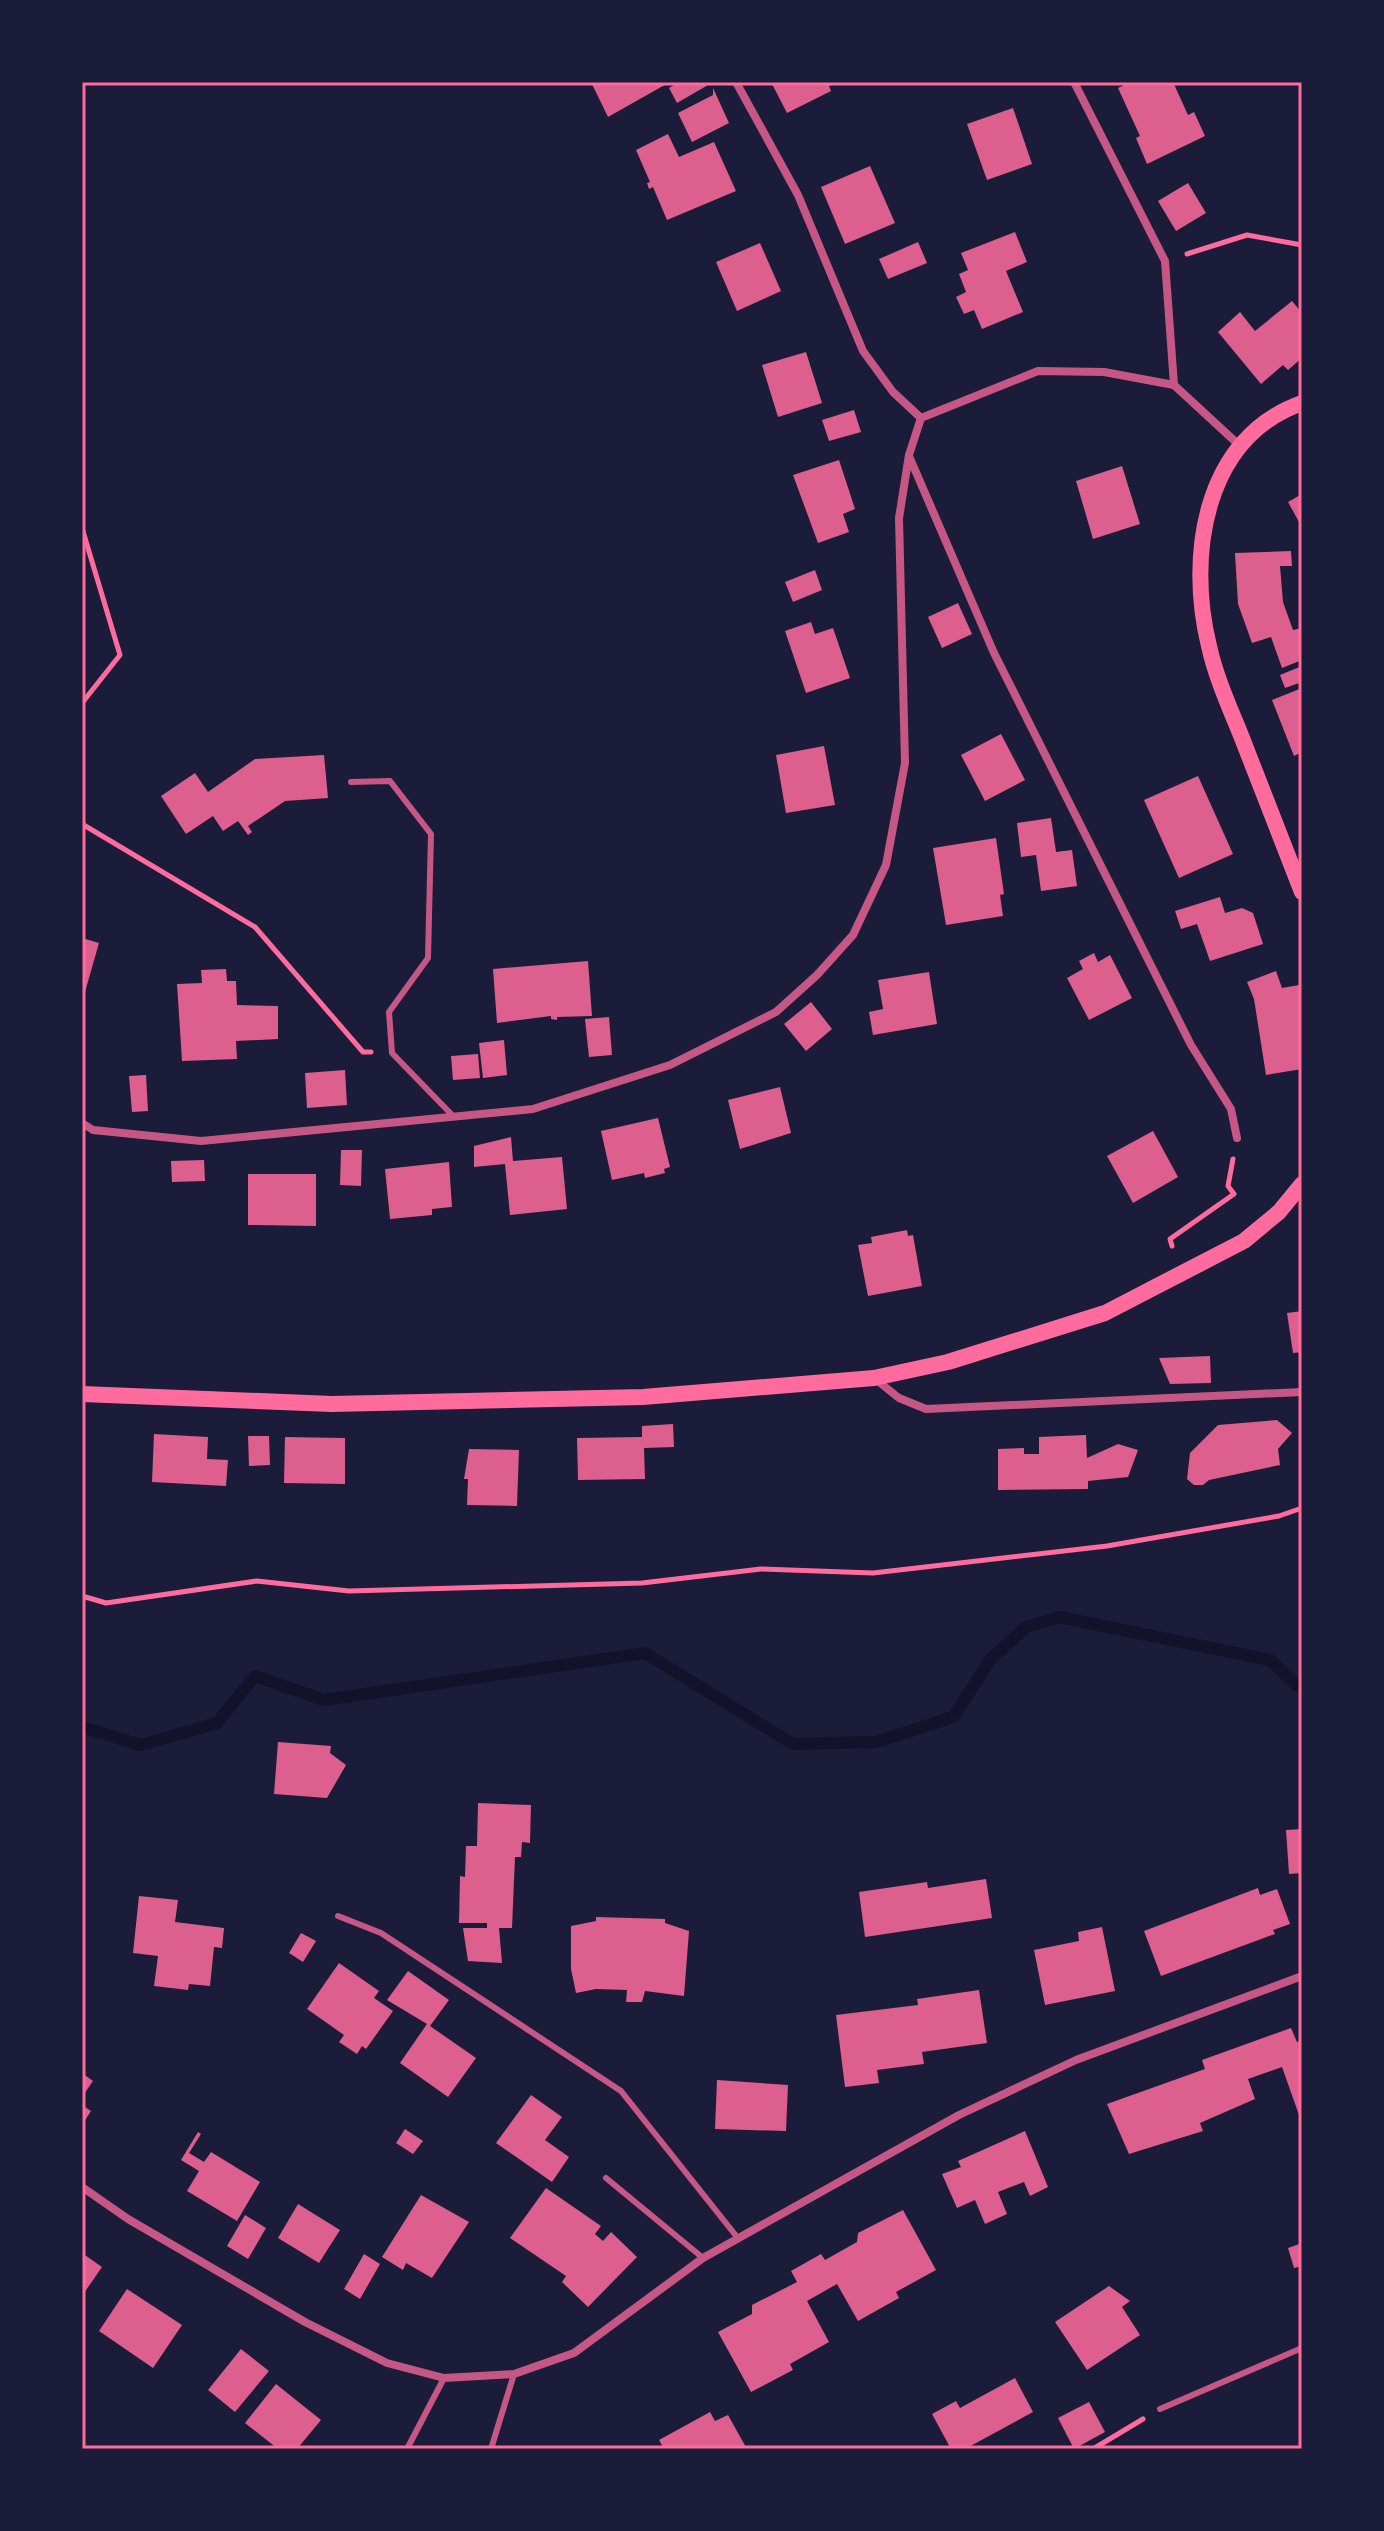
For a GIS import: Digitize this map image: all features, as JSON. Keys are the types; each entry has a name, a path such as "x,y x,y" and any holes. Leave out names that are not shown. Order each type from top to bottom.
{"main road":[{"path":"1302,403 1263,423 1239,445 1215,485 1204,529 1199,591 1209,648 1302,892"},
{"path":"82,1394 332,1404 643,1397 874,1378 948,1362 1105,1313 1244,1241 1279,1212 1302,1184"}],"street":[{"path":"736,82 798,195 863,351 893,392 921,418"},
{"path":"1074,82 1165,261 1174,385"},
{"path":"921,418 1038,371 1104,372 1174,385 1239,445"},
{"path":"82,1123 93,1130 201,1141 533,1109 670,1065 776,1012 817,975 853,935 886,865 905,763 899,518 909,455 921,418"},
{"path":"909,455 994,653 1191,1045 1231,1109 1237,1138"},
{"path":"874,1378 899,1398 926,1409 1302,1392"},
{"path":"82,2187 128,2219 305,2322 387,2363 444,2378 514,2374 574,2353 703,2258 959,2115 1076,2060 1302,1976"}],"lane":[{"path":"351,782 390,781 431,834 428,958 389,1012 392,1053 453,1116"},
{"path":"338,1916 381,1933 621,2091 737,2237"},
{"path":"606,2178 703,2258"},
{"path":"1160,2409 1302,2348"},
{"path":"491,2449 514,2374"},
{"path":"407,2449 444,2378"}],"path":[{"path":"1165,261 1247,235 1302,245"},
{"path":"82,530 120,655 82,703"},
{"path":"82,824 255,927 363,1052 392,1053"},
{"path":"1172,1246 1170,1239 1234,1194 1228,1186 1237,1138"},
{"path":"82,1596 106,1603 257,1581 349,1591 642,1583 761,1569 873,1573 1107,1546 1279,1516 1302,1508"},
{"path":"1093,2449 1160,2409"}],"building":[{"path":"591,82 670,82 608,117"},
{"path":"679,82 706,82 708,85 677,103 669,88"},
{"path":"771,82 837,82 829,86 831,91 787,113"},
{"path":"1131,82 1173,82 1188,115 1194,112 1205,136 1147,164 1136,138 1140,136 1118,88"},
{"path":"713,88 729,123 692,142 678,113 713,95"},
{"path":"1013,108 1032,164 987,180 967,124"},
{"path":"668,134 679,157 714,142 736,191 667,220 653,187 649,189 647,183 650,182 636,150"},
{"path":"870,166 895,223 845,244 821,187"},
{"path":"1188,183 1206,213 1176,231 1158,201"},
{"path":"1015,232 1027,262 1006,271 1023,312 982,329 974,310 964,314 956,297 966,292 959,274 968,270 961,253"},
{"path":"918,242 927,263 888,279 879,259"},
{"path":"760,243 781,291 737,311 716,262"},
{"path":"1292,301 1302,313 1302,358 1288,370 1283,365 1261,384 1218,332 1240,312 1255,331"},
{"path":"806,352 822,403 778,417 762,365"},
{"path":"854,410 861,432 829,441 822,420"},
{"path":"839,460 855,509 843,514 849,532 818,543 793,475"},
{"path":"1122,466 1140,524 1093,539 1076,481"},
{"path":"1302,494 1302,521 1299,522 1288,502"},
{"path":"1291,551 1292,566 1280,566 1283,602 1293,630 1302,628 1302,660 1282,668 1271,637 1252,643 1238,604 1235,553"},
{"path":"815,570 822,590 793,602 785,582"},
{"path":"958,603 972,634 942,648 928,617"},
{"path":"811,622 815,634 833,628 850,678 806,693 785,631"},
{"path":"1302,666 1302,682 1285,688 1280,675"},
{"path":"1302,688 1302,752 1294,756 1272,700"},
{"path":"1001,734 1025,780 985,801 961,755"},
{"path":"824,746 835,805 786,813 776,755"},
{"path":"324,755 328,798 285,801 248,826 252,832 248,835 238,821 223,831 213,816 186,834 161,796 195,773 208,792 255,759"},
{"path":"1198,776 1233,854 1179,878 1144,800"},
{"path":"1051,818 1056,852 1072,850 1077,886 1041,891 1036,855 1021,857 1017,823"},
{"path":"996,838 1004,894 1000,895 1003,916 946,925 933,848"},
{"path":"1220,897 1225,913 1242,908 1253,913 1263,944 1210,961 1197,924 1181,929 1175,911"},
{"path":"82,938 99,943 85,992 82,991"},
{"path":"1094,953 1098,962 1110,955 1132,998 1089,1020 1067,978 1083,969 1079,961"},
{"path":"588,961 592,1016 557,1017 557,1020 551,1019 551,1016 497,1023 493,969"},
{"path":"226,969 227,981 236,981 237,1005 278,1006 278,1039 236,1041 237,1059 182,1061 177,984 202,983 201,970"},
{"path":"1276,971 1282,988 1299,985 1302,1069 1266,1075 1254,999 1247,982"},
{"path":"929,972 937,1024 873,1035 869,1012 883,1009 878,980"},
{"path":"811,1002 832,1029 806,1051 784,1024"},
{"path":"609,1017 612,1055 589,1057 585,1019"},
{"path":"504,1040 507,1075 483,1078 479,1043"},
{"path":"478,1054 480,1078 453,1080 451,1056"},
{"path":"345,1070 347,1105 307,1108 305,1073"},
{"path":"146,1075 148,1111 132,1112 129,1076"},
{"path":"780,1087 791,1133 740,1149 728,1100"},
{"path":"658,1118 670,1167 664,1169 665,1173 645,1178 644,1173 612,1180 601,1131"},
{"path":"1153,1131 1178,1177 1133,1203 1107,1156"},
{"path":"511,1137 513,1161 562,1157 567,1209 510,1215 505,1164 474,1167 474,1146"},
{"path":"341,1150 362,1150 361,1186 340,1185"},
{"path":"204,1160 205,1181 172,1182 171,1161"},
{"path":"449,1162 452,1207 432,1209 432,1215 390,1219 385,1169"},
{"path":"248,1174 316,1174 316,1226 248,1225"},
{"path":"907,1230 908,1236 913,1235 922,1286 868,1296 858,1245 872,1243 871,1237"},
{"path":"1302,1311 1302,1352 1293,1353 1287,1313"},
{"path":"1210,1356 1211,1383 1170,1384 1159,1358"},
{"path":"1277,1420 1292,1433 1278,1449 1280,1465 1209,1480 1203,1485 1194,1485 1187,1479 1190,1453 1218,1425"},
{"path":"673,1424 674,1447 644,1448 645,1479 578,1480 577,1438 642,1437 642,1426"},
{"path":"154,1434 208,1437 207,1459 228,1460 226,1486 152,1482"},
{"path":"1086,1435 1087,1458 1118,1444 1138,1450 1128,1477 1088,1481 1088,1489 998,1490 998,1449 1024,1448 1024,1454 1039,1454 1039,1437"},
{"path":"248,1436 269,1436 270,1465 249,1466"},
{"path":"285,1437 345,1438 345,1484 284,1483"},
{"path":"469,1449 519,1450 517,1506 467,1505 468,1479 464,1479"},
{"path":"278,1742 331,1746 330,1753 346,1765 327,1798 274,1794"},
{"path":"478,1803 531,1805 530,1843 522,1842 521,1857 515,1857 512,1928 499,1928 502,1963 468,1961 463,1928 487,1928 487,1923 459,1923 460,1876 465,1877 466,1846 477,1846"},
{"path":"1302,1829 1302,1873 1289,1874 1286,1830"},
{"path":"986,1879 992,1918 865,1937 859,1892 927,1882 928,1888"},
{"path":"1258,1888 1260,1895 1277,1889 1290,1924 1273,1930 1275,1934 1161,1976 1144,1931"},
{"path":"139,1896 178,1900 175,1922 224,1928 222,1948 214,1947 210,1986 189,1984 188,1990 154,1986 158,1956 133,1953"},
{"path":"596,1917 665,1919 665,1923 689,1931 684,1996 645,1991 642,2002 626,2002 627,1990 596,1989 576,1993 571,1969 571,1926 596,1921"},
{"path":"1102,1927 1115,1991 1045,2005 1034,1950 1079,1941 1078,1932"},
{"path":"301,1933 316,1941 303,1962 289,1953"},
{"path":"339,1963 379,1991 374,1998 393,2011 366,2049 362,2046 357,2054 339,2042 344,2035 307,2009"},
{"path":"408,1971 449,2000 430,2026 476,2058 448,2097 400,2063 427,2024 387,2000"},
{"path":"979,1990 987,2043 922,2052 924,2064 877,2070 879,2083 845,2087 836,2015 918,2005 917,1999"},
{"path":"1291,2028 1297,2042 1302,2040 1302,2114 1299,2115 1282,2067 1248,2079 1255,2099 1200,2123 1203,2131 1129,2154 1107,2104 1205,2069 1202,2060"},
{"path":"82,2073 93,2081 82,2097"},
{"path":"717,2080 788,2085 786,2131 715,2129"},
{"path":"531,2095 562,2117 545,2140 569,2157 552,2182 496,2143"},
{"path":"82,2105 91,2111 82,2125"},
{"path":"405,2129 423,2141 413,2154 396,2143"},
{"path":"1025,2131 1048,2187 1030,2196 1024,2182 998,2192 1007,2214 985,2224 975,2200 957,2208 942,2174 961,2167 958,2161"},
{"path":"198,2132 201,2134 189,2153 204,2162 211,2152 260,2182 237,2221 187,2191 199,2171 181,2160"},
{"path":"546,2188 601,2226 595,2234 603,2241 611,2232 637,2257 588,2307 562,2282 566,2276 510,2238"},
{"path":"421,2195 469,2222 432,2278 406,2263 403,2270 382,2257"},
{"path":"298,2204 340,2230 319,2263 278,2238"},
{"path":"903,2210 936,2270 896,2292 899,2298 858,2321 837,2284 807,2301 829,2342 790,2364 793,2370 751,2392 718,2332 752,2314 752,2305 797,2282 791,2271 821,2254 825,2260 857,2242 858,2233"},
{"path":"245,2215 266,2228 248,2259 227,2246"},
{"path":"1302,2243 1302,2266 1294,2268 1288,2248"},
{"path":"82,2253 102,2267 82,2296"},
{"path":"364,2254 380,2264 360,2299 344,2289"},
{"path":"1109,2286 1130,2301 1122,2307 1140,2335 1087,2370 1055,2322"},
{"path":"127,2289 182,2325 153,2368 99,2331"},
{"path":"241,2349 269,2371 235,2412 208,2390"},
{"path":"1015,2378 1033,2412 965,2449 951,2449 932,2414 956,2401 960,2408"},
{"path":"276,2384 321,2420 297,2449 278,2449 245,2423"},
{"path":"1089,2402 1105,2432 1074,2449 1058,2418"},
{"path":"710,2412 715,2421 728,2415 747,2449 664,2449 659,2440"}],"waterway":[{"path":"82,1727 141,1745 217,1723 255,1676 324,1700 645,1653 793,1744 876,1742 953,1717 991,1659 1026,1627 1059,1617 1270,1660 1298,1686 1302,1684"}]}
